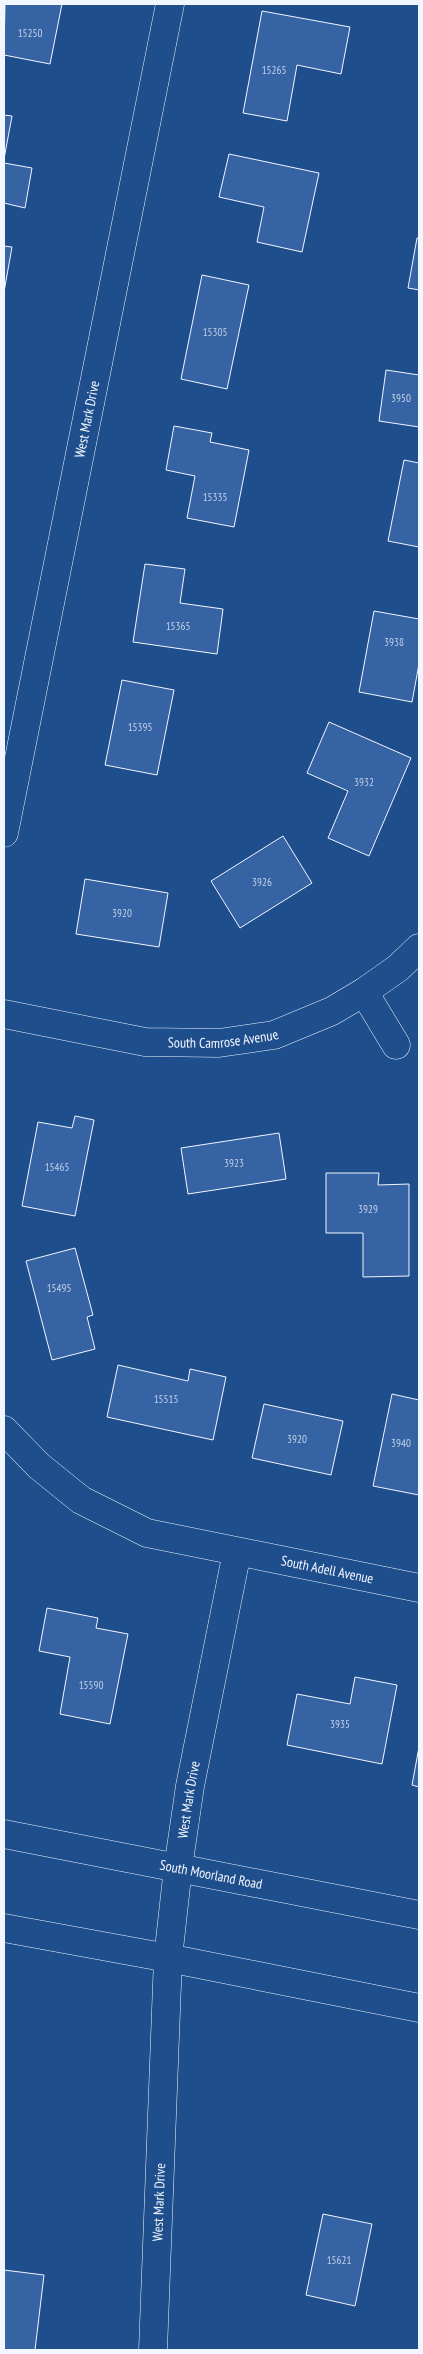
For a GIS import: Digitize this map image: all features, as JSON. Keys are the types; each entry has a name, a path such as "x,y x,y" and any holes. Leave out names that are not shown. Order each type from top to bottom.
{"street":[{"name":"West Mark Drive","path":"4,833 170,4"},
{"name":"South Camrose Avenue","path":"4,1014 145,1042 219,1043 274,1035 332,1011 364,992 398,968 419,948"},
{"path":"364,992 396,1045"},
{"path":"4,1430 39,1466 81,1500 147,1532 238,1552"},
{"name":"West Mark Drive","path":"153,2350 168,1958 190,1786 238,1552"},
{"name":"South Adell Avenue","path":"238,1552 419,1588"},
{"name":"South Moorland Road","path":"4,1834 419,1915"},
{"path":"4,1928 168,1958 419,2008"}],"building":[{"path":"5,4 62,4 50,64 4,55"},
{"path":"262,11 350,27 341,74 297,65 287,121 243,113"},
{"path":"4,115 12,116 4,159"},
{"path":"229,154 319,173 302,252 257,242 264,207 219,197"},
{"path":"4,163 32,168 25,208 4,203"},
{"path":"417,238 419,238 419,290 408,288"},
{"path":"4,246 12,247 4,292"},
{"path":"202,275 249,285 227,389 181,379"},
{"path":"386,370 419,375 419,427 379,421"},
{"path":"174,426 212,433 210,442 249,450 234,527 187,518 195,476 166,470"},
{"path":"404,460 419,463 419,547 388,541"},
{"path":"145,564 185,569 180,603 223,609 217,654 133,642"},
{"path":"374,611 419,619 419,664 412,702 359,692"},
{"path":"122,680 174,690 157,775 105,765"},
{"path":"329,722 411,758 369,856 328,838 348,791 307,773"},
{"path":"283,836 312,883 240,928 211,881"},
{"path":"85,879 168,893 159,947 76,934"},
{"path":"75,1116 94,1120 75,1216 22,1206 38,1122 72,1128"},
{"path":"279,1133 286,1179 188,1194 181,1148"},
{"path":"326,1173 379,1173 378,1185 409,1184 409,1276 363,1277 363,1233 326,1233"},
{"path":"75,1248 93,1315 87,1317 95,1349 52,1360 26,1261"},
{"path":"118,1365 188,1381 190,1369 226,1377 213,1440 107,1417"},
{"path":"392,1394 419,1400 419,1495 373,1486"},
{"path":"264,1404 343,1421 331,1475 252,1458"},
{"path":"47,1608 98,1618 96,1628 128,1634 110,1724 60,1714 70,1657 39,1651"},
{"path":"355,1677 397,1685 382,1764 287,1745 297,1694 350,1704"},
{"path":"419,1747 419,1787 412,1785"},
{"path":"323,2214 372,2224 355,2306 306,2295"},
{"path":"4,2270 44,2275 35,2350 4,2350"}]}
